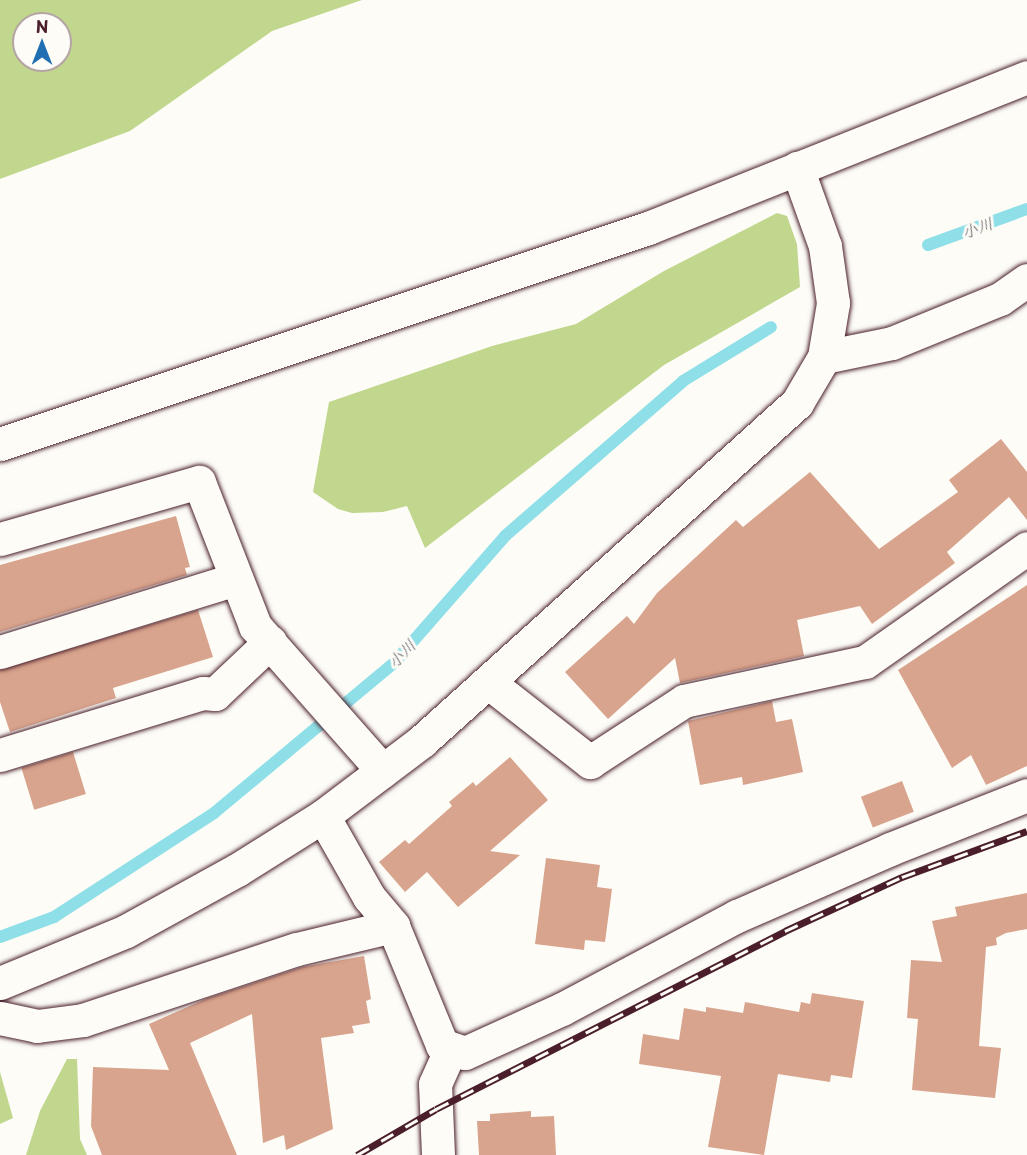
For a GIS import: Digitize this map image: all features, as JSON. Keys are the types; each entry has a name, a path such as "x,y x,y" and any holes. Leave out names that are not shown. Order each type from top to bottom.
{"street":[{"path":"0,444 636,231 1027,77"},
{"path":"0,983 126,931 237,870 323,816 383,771 488,682 797,403 824,357 831,330 831,275 797,168"},
{"path":"824,357 892,343 999,299 1027,280"},
{"path":"0,539 199,482 255,626 383,771"},
{"path":"488,682 590,762 684,700 865,662 1027,548"},
{"path":"0,652 236,579"},
{"path":"0,755 203,693 215,694 270,642"},
{"path":"323,816 369,897 393,926 438,1037 450,1050 473,1050 562,1009 737,916 890,849 1027,795"},
{"path":"0,1018 37,1026 83,1020 297,949 393,926"},
{"path":"438,1155 435,1084 450,1050"}],"green space":[{"path":"0,0 362,0 272,31 130,131 0,179"},
{"path":"777,213 787,216 797,244 800,287 664,365 425,548 407,506 383,512 352,513 338,509 313,492 329,402 492,346 576,324 664,271"},
{"path":"67,1059 77,1059 80,1139 87,1155 26,1155 40,1111"},
{"path":"0,1072 13,1118 0,1124"}],"building":[{"path":"1001,439 1027,472 1027,520 1009,497 947,552 955,563 872,624 860,606 797,620 804,656 680,683 675,658 608,719 565,672 627,616 634,624 657,593 736,520 743,527 810,472 879,549 958,492 949,480"},
{"path":"176,516 190,567 185,568 187,575 0,632 0,565"},
{"path":"1027,585 1027,766 986,785 971,755 952,768 898,670"},
{"path":"198,610 213,657 113,688 116,698 10,732 0,702 0,670"},
{"path":"772,701 776,722 792,719 803,772 743,785 742,777 700,785 688,721"},
{"path":"73,752 86,794 34,810 21,768"},
{"path":"510,757 548,800 490,851 520,855 458,907 427,872 405,892 379,862 405,840 409,844 452,806 449,802 473,782 476,786"},
{"path":"902,781 914,812 873,828 861,797"},
{"path":"546,858 600,865 597,887 612,889 605,942 585,940 584,950 535,944"},
{"path":"1027,893 1027,929 1006,933 996,938 997,945 986,947 979,1046 1001,1048 995,1098 912,1090 918,1019 907,1018 911,960 942,962 932,921 957,916 955,907"},
{"path":"364,956 371,999 366,1001 370,1023 352,1026 354,1033 321,1038 333,1129 286,1150 284,1135 263,1143 252,1014 190,1043 237,1155 102,1155 91,1126 93,1067 169,1070 149,1024 208,998 302,967"},
{"path":"812,993 864,1001 852,1078 831,1075 830,1082 778,1074 764,1155 708,1147 721,1076 639,1064 643,1034 679,1040 684,1008 706,1012 706,1007 743,1013 745,1002 799,1012 801,1002 810,1004"},
{"path":"531,1111 531,1117 554,1116 556,1155 479,1155 477,1121 490,1121 490,1114"}],"waterway":[{"name":"小川","path":"928,245 1027,209"},
{"name":"小川","path":"0,937 54,917 214,813 394,663 505,536 683,381 771,327"}],"railway":[{"path":"357,1155 436,1109 785,931 902,877 1027,831"}]}
